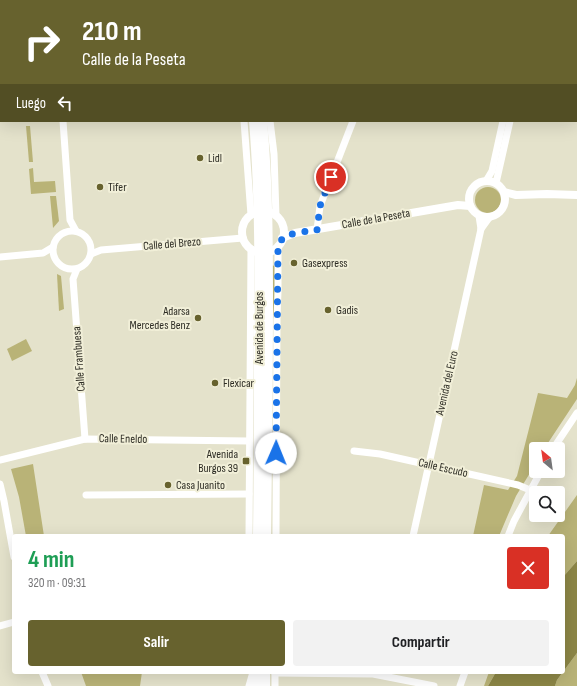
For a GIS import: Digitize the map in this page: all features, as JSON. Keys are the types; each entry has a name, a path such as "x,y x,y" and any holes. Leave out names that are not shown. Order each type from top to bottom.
{"highway":[{"name":"Avenida de Burgos","path":"254,122 263,214"},
{"name":"Avenida de Burgos","path":"263,414 259,251 263,214 265,154 264,122"},
{"name":"Avenida de Burgos","path":"258,534 258,438 263,414 268,358 259,251"},
{"name":"Avenida de Burgos","path":"258,438 266,534"},
{"path":"257,674 257,686"},
{"path":"265,686 271,674"}],"main road":[{"path":"491,181 496,183 501,187 505,196 504,207 500,213 495,216 489,218 479,216 474,212 470,203 470,193 478,183 491,181"},
{"path":"505,196 547,194 577,195"},
{"name":"Calle de la Peseta","path":"282,238 295,233 470,203"},
{"path":"263,214 280,220 283,228 282,238 278,246 272,250 259,251 245,242 242,233 246,220 263,214"},
{"path":"283,228 295,233"}],"street":[{"path":"63,122 70,220 76,231"},
{"name":"Avenida de Burgos","path":"244,122 246,142 263,214"},
{"path":"246,142 249,136 250,122"},
{"path":"264,122 272,138"},
{"name":"Avenida de Burgos","path":"263,214 274,154 270,122"},
{"path":"317,230 320,206 353,122"},
{"path":"486,181 492,171 503,122"},
{"path":"496,183 510,122"},
{"name":"Avenida del Euro","path":"413,534 481,229 479,216"},
{"name":"Avenida del Euro","path":"481,229 489,218"},
{"path":"65,232 70,220"},
{"path":"76,231 84,235 89,240 91,254 87,263 82,267 77,269 64,268 59,265 54,258 54,243 58,237 65,232 76,231"},
{"name":"Calle del Brezo","path":"91,254 101,250 243,238"},
{"name":"Calle del Brezo","path":"91,246 101,250"},
{"name":"Avenida de Burgos","path":"276,534 278,246"},
{"path":"0,257 43,253 53,247"},
{"name":"Avenida de Burgos","path":"249,534 249,451 258,438 250,355 259,251"},
{"path":"43,253 54,258"},
{"name":"Calle Frambuesa","path":"68,269 73,279 85,439"},
{"name":"Calle Frambuesa","path":"73,279 77,269"},
{"path":"268,358 272,354 277,318"},
{"path":"250,355 253,404 263,414 273,412 277,397"},
{"path":"558,442 577,412"},
{"path":"249,451 254,440 258,438 272,440 273,484 276,496"},
{"name":"Calle Eneldo","path":"0,460 85,439 258,438"},
{"name":"Calle Escudo","path":"354,451 380,454 518,485 529,490"},
{"path":"0,484 12,546"},
{"path":"86,495 249,491 258,523"},
{"path":"509,534 529,492"},
{"path":"0,626 12,623"},
{"path":"43,674 48,686"},
{"path":"248,674 248,686"},
{"path":"248,686 252,674"},
{"path":"272,674 275,686"},
{"path":"373,674 434,686"},
{"path":"460,686 464,674"}],"shaded area":[{"path":"26,126 30,126 33,162 29,162"},
{"path":"33,168 34,182 55,181 56,192 31,194 29,169"},
{"path":"488,187 497,191 501,200 497,209 488,213 479,209 475,200 479,191"},
{"path":"50,196 56,196 59,221 53,228"},
{"path":"271,265 275,266 275,305 271,324"},
{"path":"57,274 61,276 64,309 59,311"},
{"path":"26,339 32,351 12,361 7,349"},
{"path":"577,378 577,399 549,442 529,442 529,475 516,496 500,534 473,534 484,485 508,490 517,476 538,393 567,398 575,385"},
{"path":"33,464 44,534 26,534 19,497 11,469"},
{"path":"577,495 577,561 565,575 565,534 549,534 558,522 565,522 565,512"},
{"path":"577,561 577,653 565,669 565,575"},
{"path":"577,653 577,686 555,686 561,674 565,674 565,669"},
{"path":"82,674 142,674 140,686 86,686"},
{"path":"488,674 495,674 488,686 484,686"},
{"path":"495,674 562,674 555,686 488,686"}],"place":[{"name":"Lidl","path":"200,158"},
{"name":"Tifer","path":"100,187"},
{"name":"Gasexpress","path":"294,263"},
{"name":"Gadis","path":"328,310"},
{"name":"Adarsa Mercedes Benz","path":"198,318"},
{"name":"Flexicar","path":"215,383"},
{"name":"Avenida Burgos 39","path":"246,461"},
{"name":"Casa Juanito","path":"168,485"}],"route":[{"path":"276,453 278,246 282,238 295,233 317,230 320,206 331,177"}]}
